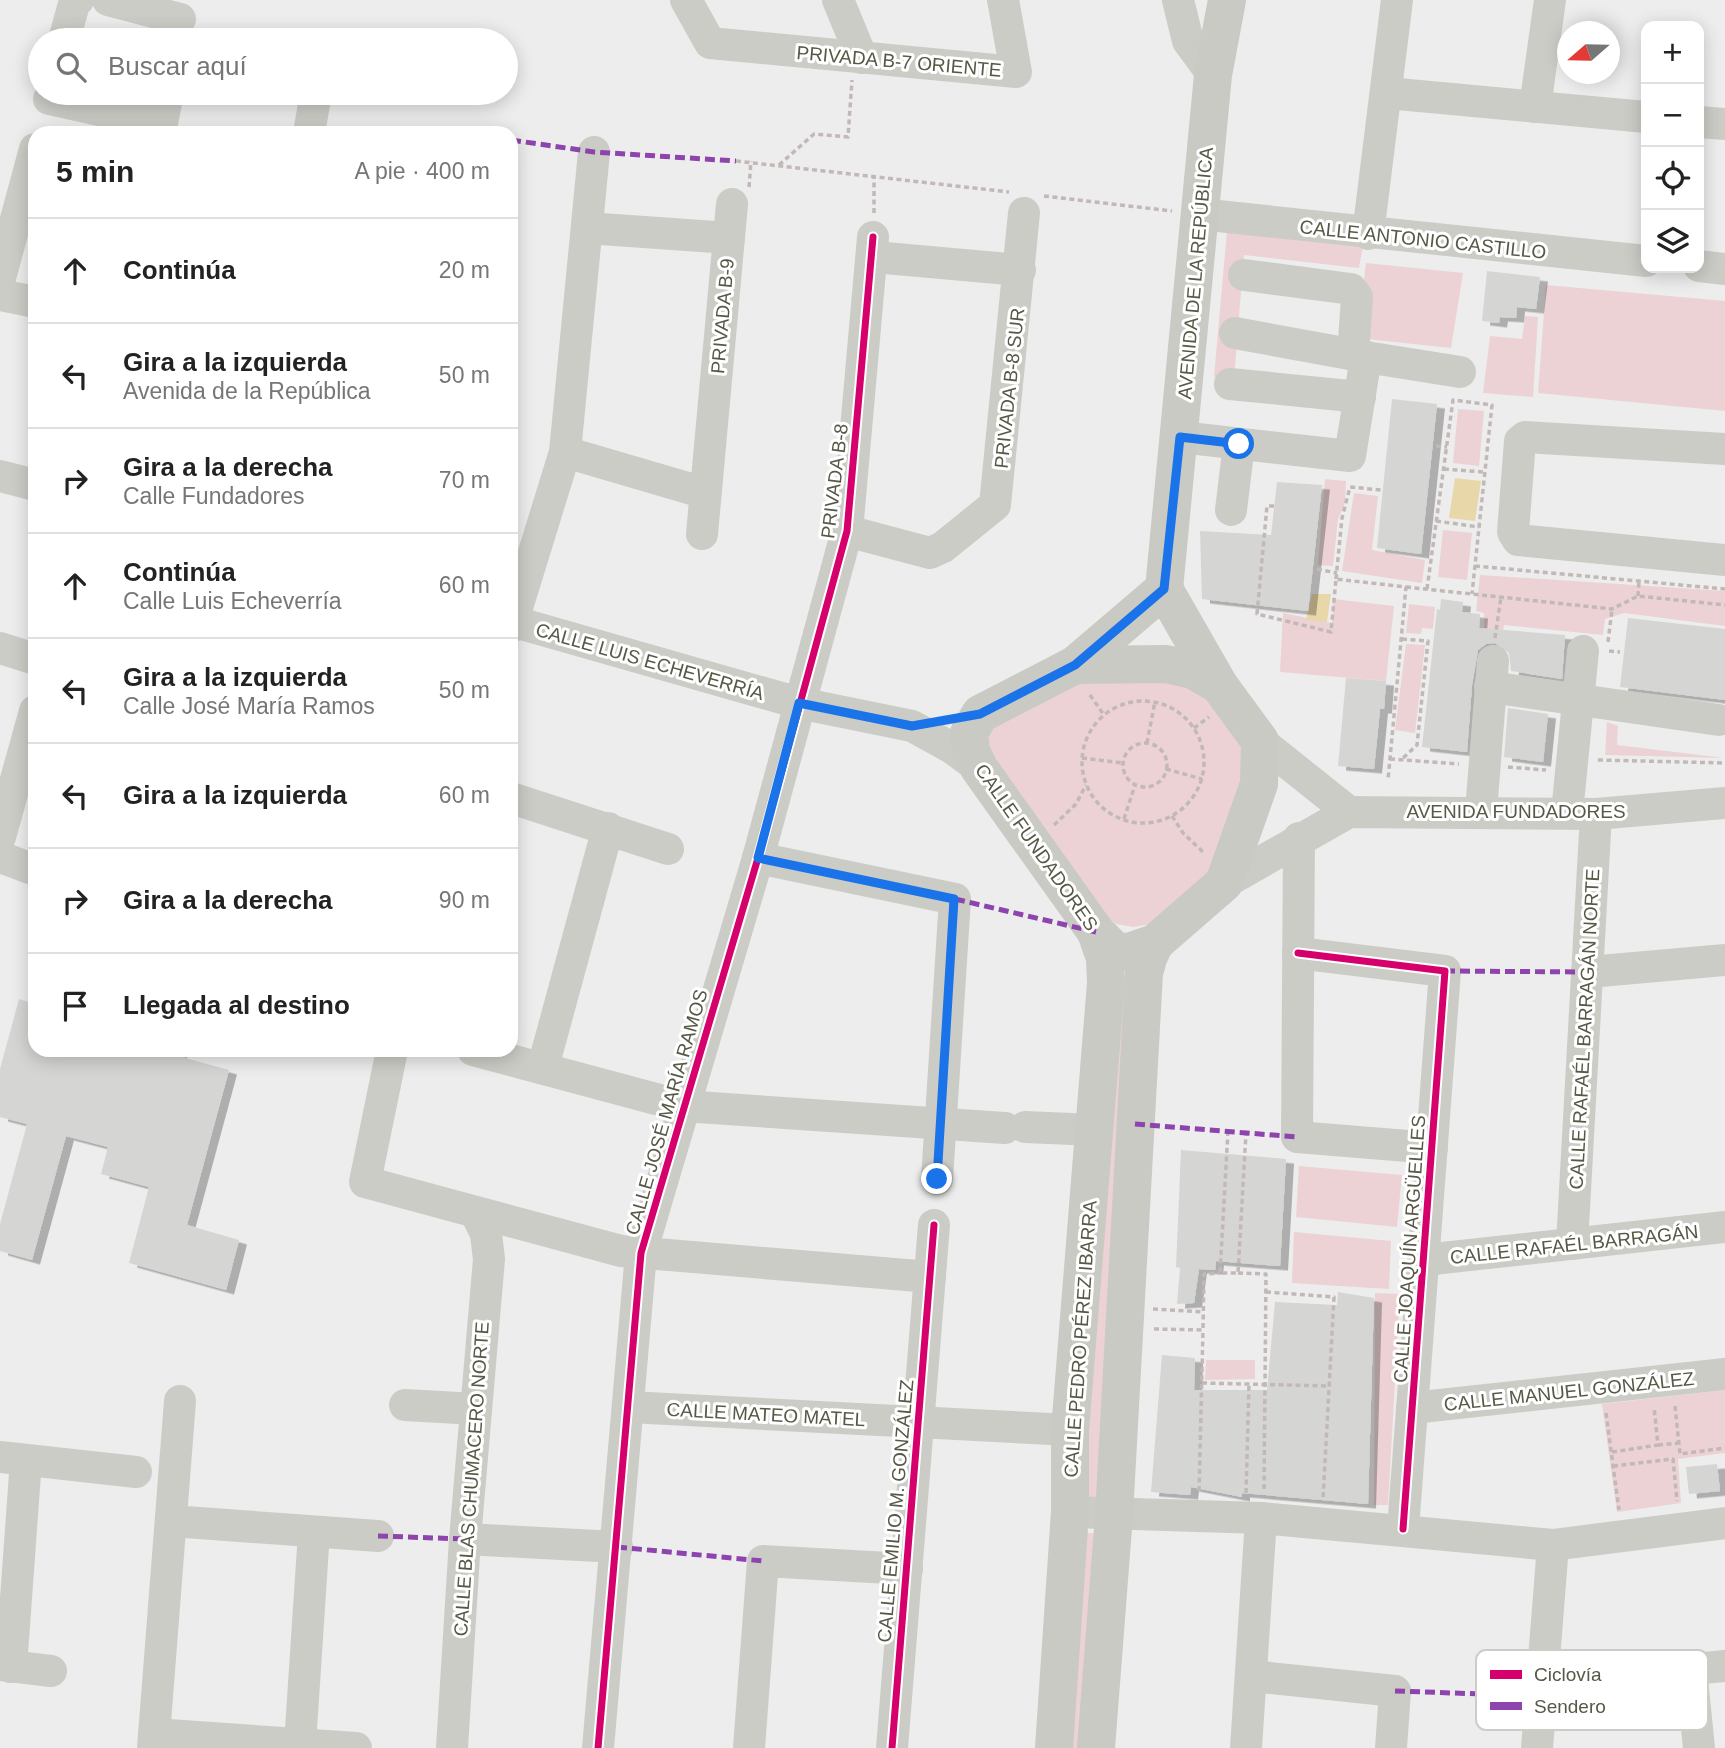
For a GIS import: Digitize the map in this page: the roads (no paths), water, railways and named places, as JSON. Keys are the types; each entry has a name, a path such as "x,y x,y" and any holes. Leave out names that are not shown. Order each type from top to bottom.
{"main road":[{"name":"AVENIDA DE LA REPÚBLICA","path":"1164,589 1213,75 1227,0"},
{"path":"980,714 1075,665 1164,589 1219,685 1260,741"},
{"path":"1075,665 1166,664 1193,670 1219,685"},
{"name":"CALLE FUNDADORES","path":"980,714 970,733 971,751 979,768 1096,932 1115,951 1124,953 1155,943 1224,883 1259,784 1260,741"},
{"name":"CALLE PEDRO PÉREZ IBARRA","path":"1096,932 1122,1023 1124,1317 1114,1515 1096,1748"},
{"name":"CALLE PEDRO PÉREZ IBARRA","path":"1054,1748 1070,1511 1070,1430 1095,1130 1122,1023 1155,943"}],"street":[{"path":"67,28 74,4 78,0"},
{"path":"108,0 180,19"},
{"name":"PRIVADA B-7 ORIENTE","path":"686,0 710,43 1016,72 1003,0"},
{"path":"838,0 858,57"},
{"path":"1178,0 1188,41 1213,75"},
{"path":"1368,234 1397,0"},
{"path":"1535,107 1550,0"},
{"path":"1387,93 1641,117"},
{"path":"41,126 47,105"},
{"path":"80,105 151,126"},
{"path":"162,126 166,105"},
{"path":"310,126 314,105"},
{"path":"1704,122 1725,124"},
{"path":"518,601 565,452 594,152"},
{"path":"0,278 28,175"},
{"name":"PRIVADA B-8 SUR","path":"995,505 1020,270 1024,200"},
{"path":"729,238 732,204"},
{"name":"CALLE ANTONIO CASTILLO","path":"1199,215 1641,261"},
{"name":"PRIVADA B-9","path":"587,228 729,238 702,534"},
{"name":"PRIVADA B-8","path":"799,703 847,531 874,247 1020,270"},
{"path":"1704,267 1725,269"},
{"path":"1180,437 1350,456 1360,397 1357,297 1351,289 1244,275"},
{"path":"0,295 28,301"},
{"path":"1235,334 1460,372"},
{"path":"1230,384 1360,397"},
{"path":"1725,449 1525,437 1520,441 1513,532 1518,540 1725,560"},
{"path":"1231,510 1239,444"},
{"path":"565,452 705,493"},
{"path":"0,476 28,483"},
{"name":"PRIVADA B-8","path":"847,531 930,553 943,547 995,505"},
{"name":"CALLE LUIS ECHEVERRÍA","path":"518,625 799,703 912,726 952,748 979,768"},
{"path":"0,648 28,657"},
{"name":"CALLE RAFAÉL BARRAGÁN NORTE","path":"1572,1244 1589,972 1582,814 1571,772 1590,701 1595,651"},
{"path":"1481,811 1491,674 1590,701 1718,720"},
{"name":"CALLE JOSÉ MARÍA RAMOS","path":"598,1748 641,1253 682,1106 758,858 799,703"},
{"name":"CALLE LUIS ECHEVERRÍA","path":"912,726 980,714"},
{"path":"0,837 28,736"},
{"path":"1260,741 1349,812"},
{"path":"518,800 668,849"},
{"name":"AVENIDA FUNDADORES","path":"1349,812 1481,811 1582,814 1725,803"},
{"name":"CALLE FUNDADORES","path":"1224,883 1349,812"},
{"path":"543,1068 608,828"},
{"path":"1299,838 1297,1137 1432,1148"},
{"path":"0,857 28,867"},
{"path":"758,858 954,899 937,1179"},
{"name":"CALLE JOAQUÍN ARGÜELLES","path":"1298,953 1445,971 1403,1529"},
{"path":"1589,972 1725,960"},
{"name":"CALLE JOSÉ MARÍA RAMOS","path":"391,1057 365,1182 596,1245 641,1253 930,1277"},
{"path":"500,1057 682,1106 942,1126 1095,1130"},
{"name":"CALLE BLAS CHUMACERO NORTE","path":"452,1748 465,1539 489,1259 486,1234 476,1213"},
{"name":"CALLE EMILIO M. GONZÁLEZ","path":"892,1748 934,1225"},
{"name":"CALLE RAFAÉL BARRAGÁN","path":"1424,1260 1725,1227"},
{"name":"CALLE MANUEL GONZÁLEZ","path":"1412,1408 1725,1374"},
{"path":"180,1401 153,1741 356,1748"},
{"path":"405,1405 476,1409"},
{"name":"CALLE MATEO MATEL","path":"629,1407 1070,1430"},
{"path":"51,1671 6,1666 13,1458 136,1472"},
{"path":"1246,1748 1257,1506"},
{"path":"1070,1511 1114,1515 1257,1506 1403,1529 1553,1545 1725,1523"},
{"path":"171,1521 378,1536"},
{"path":"300,1744 314,1532"},
{"path":"465,1539 617,1547"},
{"path":"1545,1650 1553,1545"},
{"path":"749,1748 763,1561 906,1569"},
{"path":"1251,1676 1395,1691 1391,1748"},
{"path":"1538,1748 1539,1730"},
{"path":"1697,1730 1699,1748"}]}
